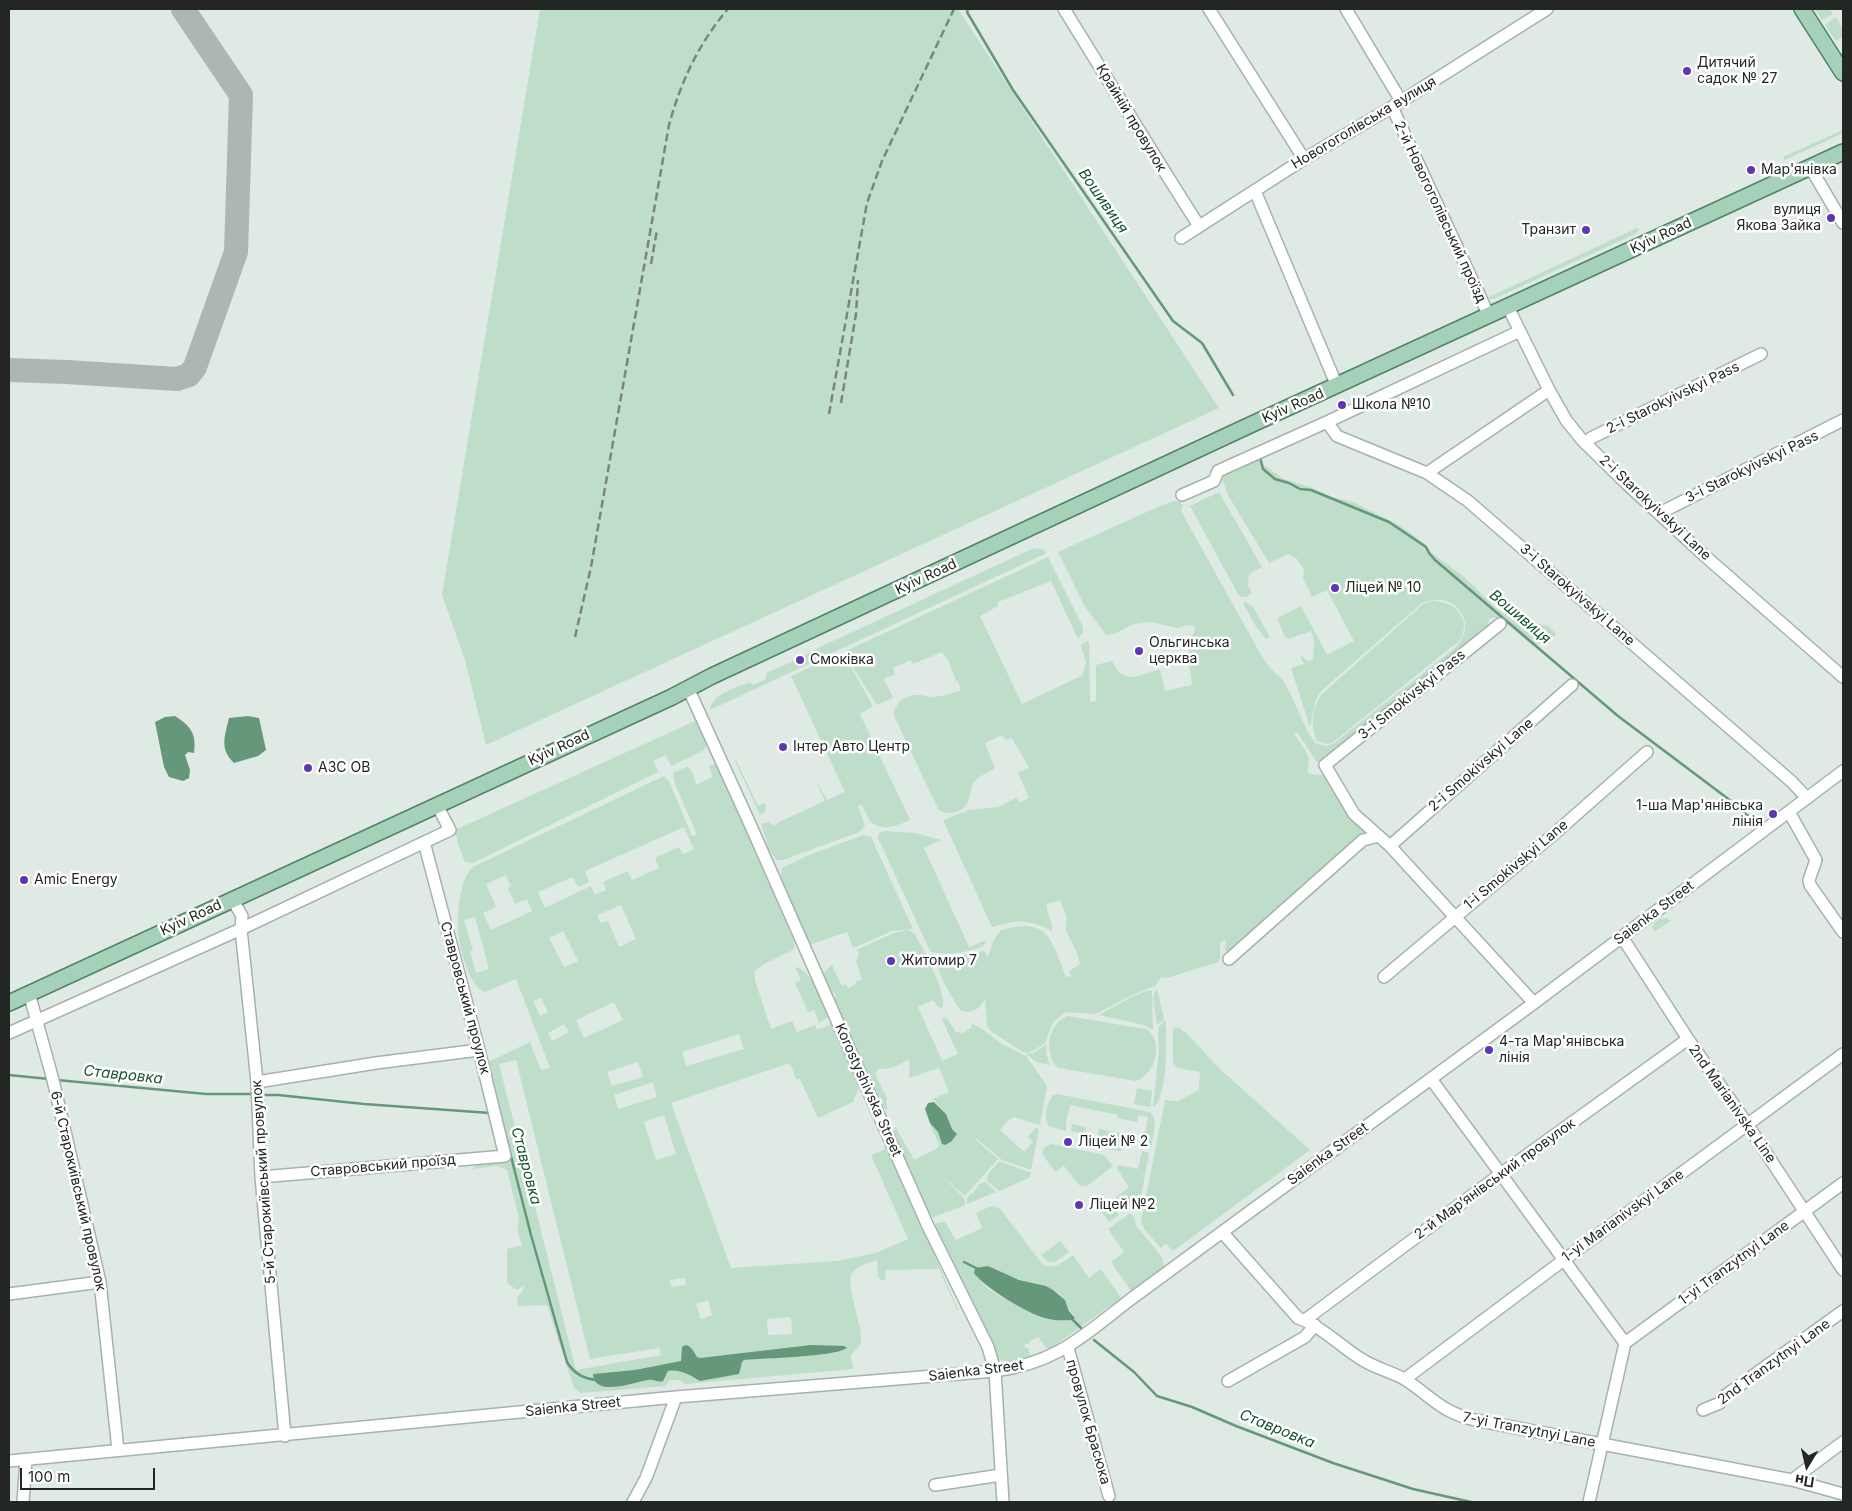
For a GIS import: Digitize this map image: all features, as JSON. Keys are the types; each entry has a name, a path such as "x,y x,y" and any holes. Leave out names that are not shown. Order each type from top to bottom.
{"main road":[{"path":"1802,9 1843,73"},
{"name":"Kyiv Road","path":"9,1003 1239,430 1843,152"}],"street":[{"name":"Крайній провулок","path":"1064,9 1199,226"},
{"path":"1209,9 1304,159"},
{"name":"2-й Новогоголівський проїзд","path":"1346,9 1396,104 1489,316"},
{"name":"Новогоголівська вулиця","path":"1181,238 1304,159 1396,104 1547,9"},
{"path":"1810,167 1843,223"},
{"path":"1254,191 1337,386"},
{"name":"2-i Starokyivskyi Lane","path":"1508,307 1549,390 1566,420 1585,443 1705,556 1843,677"},
{"path":"1182,495 1214,481 1218,471 1520,331"},
{"name":"2-i Starokyivskyi Pass","path":"1585,443 1591,438 1761,354"},
{"path":"1427,473 1549,390"},
{"name":"3-i Starokyivskyi Pass","path":"1660,513 1843,420"},
{"name":"3-i Starokyivskyi Lane","path":"1327,422 1337,436 1427,473 1468,501 1792,782 1807,798"},
{"name":"3-i Smokivskyi Pass","path":"1379,836 1354,814 1325,765 1500,624"},
{"name":"2-i Smokivskyi Lane","path":"1390,846 1572,685"},
{"name":"Korostyshivska Street","path":"688,688 927,1224 980,1330 995,1372 1003,1502"},
{"name":"1-i Smokivskyi Lane","path":"1384,977 1554,834 1647,752"},
{"name":"Saienka Street","path":"9,1461 676,1397 995,1372 1026,1366 1068,1348 1222,1232 1534,1003 1843,771"},
{"path":"9,1034 241,929 450,830 437,805"},
{"path":"1789,812 1816,860 1809,880 1810,885 1843,932"},
{"path":"1229,959 1359,843 1379,836 1534,1003"},
{"name":"Ставровський проулок","path":"424,842 505,1156"},
{"name":"5-й Старокиївський провулок","path":"232,899 242,916 241,929 257,1082 261,1177 285,1436"},
{"name":"2nd Marianivska Line","path":"1622,937 1843,1270"},
{"name":"6-й Старокиївський провулок","path":"29,994 53,1080 100,1282 118,1450"},
{"name":"2-й Марʼянівський провулок","path":"1228,1380 1305,1337 1310,1322 1502,1173 1688,1039"},
{"path":"257,1082 376,1063 479,1050"},
{"name":"1-yi Marianivskyi Lane","path":"1405,1379 1843,1054"},
{"path":"1431,1079 1502,1173 1625,1343"},
{"name":"Ставровський проїзд","path":"261,1177 505,1156"},
{"name":"1-yi Tranzytnyi Lane","path":"1625,1343 1843,1183"},
{"name":"7-yi Tranzytnyi Lane","path":"1222,1232 1298,1318 1310,1322 1359,1358 1405,1379 1443,1409 1460,1417 1792,1480 1843,1494"},
{"path":"9,1294 100,1282"},
{"name":"2nd Tranzytnyi Lane","path":"1703,1410 1720,1403 1722,1398 1843,1311"},
{"name":"7-yi Tranzytnyi Lane","path":"1589,1502 1625,1343"},
{"name":"провулок Брасюка","path":"1068,1348 1109,1496"},
{"path":"633,1502 646,1478 676,1397"},
{"path":"1792,1480 1843,1442"},
{"path":"23,1502 26,1460"},
{"path":"935,1486 1001,1475"}],"shaded area":[{"path":"540,9 958,9 1219,408 486,745 465,660 442,595"},
{"path":"1815,9 1830,9 1833,14 1822,20"},
{"path":"1836,17 1843,29 1843,36 1836,41 1825,25"},
{"path":"1843,130 1843,133 1785,160 1783,157"},
{"path":"1637,228 1639,229 1637,233 1494,299 1485,299"},
{"path":"1262,457 1262,464 1284,479 1332,497 1353,502 1402,527 1425,544 1432,553 1463,576 1496,608 1514,621 1523,624 1534,623 1548,626 1556,634 1553,638 1533,646 1510,626 1494,617 1489,619 1487,627 1456,653 1324,757 1326,760 1317,762 1297,732 1294,734 1308,756 1309,765 1307,770 1309,774 1323,775 1330,780 1364,828 1364,836 1228,954 1225,949 1226,941 1223,940 1220,943 1220,959 1218,962 1167,978 1161,977 1155,986 1132,995 1098,1013 1065,1012 1053,1022 1045,1043 1028,1053 1023,1052 992,1032 987,1026 985,998 975,1010 968,1012 960,1010 945,985 933,956 964,955 984,951 988,957 994,939 1001,930 1017,926 1029,926 1039,929 1046,934 1066,977 1071,976 1069,971 1080,964 1077,953 1066,931 1066,916 1060,900 1047,904 1052,931 1029,922 1016,922 992,927 943,820 969,810 999,807 1016,798 1020,802 1029,798 1018,773 1029,768 1012,738 1006,740 1002,735 985,743 995,768 975,781 965,807 949,813 941,811 938,809 894,713 897,704 909,696 935,697 961,690 949,662 942,652 913,664 910,660 893,668 895,674 884,679 893,698 877,705 845,653 1048,557 1083,627 1083,632 1078,639 1051,581 998,602 998,606 980,616 1022,704 1083,675 1086,662 1081,645 1087,641 1089,642 1090,702 1096,701 1096,665 1112,661 1121,674 1133,677 1160,669 1165,691 1192,685 1189,651 1195,630 1194,626 1188,625 1177,628 1151,622 1133,624 1114,634 1106,635 1084,605 1058,552 1175,501 1180,502 1183,506 1181,511 1260,653 1270,668 1283,680 1315,743 1326,746 1333,744 1456,647 1463,635 1465,622 1457,607 1447,601 1432,600 1422,603 1320,692 1315,702 1310,727 1291,668 1304,664 1300,655 1307,661 1313,660 1314,639 1311,631 1288,639 1285,637 1277,618 1301,606 1327,655 1354,641 1327,590 1312,597 1303,578 1304,569 1296,558 1288,554 1269,563 1228,495 1221,475"},
{"path":"1219,492 1262,567 1249,574 1248,585 1252,593 1246,597 1241,597 1238,594 1190,506"},
{"path":"1034,548 1042,549 1047,553 710,710 711,704 720,695 732,689 750,682 753,685 766,679 766,673 794,661 796,665 804,662 804,656 820,647"},
{"path":"1433,601 1449,605 1460,613 1464,626 1459,641 1332,743 1327,744 1317,741 1313,729 1313,718 1321,695 1423,604"},
{"path":"1245,602 1253,607 1270,637 1266,639 1255,625 1243,603"},
{"path":"837,655 847,660 873,706 860,714 910,820 894,826 878,826 869,819 861,804 858,806 865,826 859,832 783,860 777,860 769,850 761,824 769,822 774,826 825,801 815,780 827,800 845,792 791,676"},
{"path":"175,716 185,723 191,731 195,746 194,753 188,752 185,755 190,770 189,778 183,781 169,777 164,767 155,722 165,717"},
{"path":"248,716 259,718 266,750 258,756 234,763 226,752 224,742 229,718"},
{"path":"695,721 707,745 704,750 671,766 666,755 653,761 658,772 473,863 465,862 455,830"},
{"path":"735,761 758,806 765,803 766,809 760,815"},
{"path":"713,764 718,767 795,944 793,950 764,964 755,971 755,980 771,1029 792,1021 797,1032 815,1025 817,1030 832,1024 859,1088 853,1102 818,1118 800,1079 796,1079 790,1063 671,1103 731,1268 837,1261 876,1253 908,1239 871,1155 888,1148 958,1312 939,1269 885,1270 886,1279 882,1281 878,1277 877,1260 857,1268 851,1277 851,1291 861,1338 861,1344 851,1355 853,1369 685,1384 679,1380 670,1380 665,1386 581,1393 574,1388 547,1305 518,1306 517,1297 525,1285 517,1290 507,1283 507,1249 523,1245 519,1235 519,1218 507,1170 497,1166 471,1169 482,1164 505,1163 486,1063 530,1042 541,1070 550,1068 516,979 485,992 474,983 466,965 459,937 458,915 460,896 465,879 473,867 664,776 669,781 692,836 697,835 675,784 673,773 688,766 693,774 696,785 713,777 709,766","holes":["684,827 694,849 683,854 679,847 655,858 659,868 632,880 628,871 603,882 606,890 595,895 591,886 545,908 538,892 573,877 578,887 589,882 585,871","506,875 511,886 508,888 515,904 527,899 532,911 491,930 483,913 496,907 486,884","621,905 636,939 619,947 608,921 601,923 597,915","475,917 489,969 476,973 470,951 473,951 464,920","563,931 578,961 564,967 549,938","541,998 548,1012 540,1016 533,1001","614,1002 623,1020 584,1038 576,1020","564,1024 569,1032 552,1041 548,1033","739,1034 744,1049 686,1066 682,1052","516,1060 590,1359 659,1348 661,1355 576,1370 499,1064","638,1062 643,1077 612,1086 607,1072","653,1082 657,1097 618,1109 614,1095","664,1115 676,1154 656,1160 644,1122","685,1278 686,1285 671,1287 670,1280","708,1300 712,1315 701,1319 696,1304","791,1317 792,1334 768,1335 767,1319"]},
{"path":"885,831 915,833 941,840 924,848 969,947 986,940 984,945 973,950 957,953 942,954 930,951 878,838 879,833"},
{"path":"863,835 871,837 913,929 892,931 853,948 847,932 809,945 780,881 782,868 807,856"},
{"path":"1667,918 1671,921 1655,931 1652,928 1658,920"},
{"path":"908,930 915,934 942,993 942,1008 938,1007 933,1000 918,1007 942,1061 958,1054 942,1019 946,1017 956,1032 963,1033 971,1028 972,1024 981,1028 1002,1044 1026,1056 1047,1086 1040,1125 1014,1117 1007,1121 1000,1130 1024,1152 1033,1142 1028,1137 1035,1128 1039,1129 1031,1170 1002,1160 976,1138 998,1159 965,1196 942,1176 964,1198 965,1205 934,1217 929,1215 918,1193 895,1138 894,1129 896,1127 914,1160 936,1149 939,1145 930,1124 938,1132 942,1143 949,1143 955,1138 956,1133 952,1129 946,1114 933,1099 949,1092 939,1068 909,1078 910,1063 908,1060 892,1068 879,1069 875,1073 887,1099 888,1109 882,1108 834,1003 836,994 829,990 822,976 832,965 842,986 846,984 848,988 856,984 856,982 862,979 856,961 859,953 856,950 894,933"},
{"path":"795,967 806,973 820,996 828,1017 819,1023 814,1010 808,1012 795,983 801,980"},
{"path":"1157,988 1164,1019 1157,1025 1153,997"},
{"path":"1152,991 1153,1030 1144,1025 1099,1015 1133,996"},
{"path":"1068,1016 1145,1028 1155,1040 1156,1048 1156,1056 1149,1071 1136,1081 1059,1068 1050,1056 1050,1040 1056,1025 1061,1019"},
{"path":"1165,1020 1166,1053 1164,1081 1158,1102 1153,1107 1159,1050 1158,1028"},
{"path":"1178,1027 1221,1070 1310,1150 1173,1251 1166,1244 1161,1248 1145,1230 1141,1222 1165,1100 1178,1101 1199,1090 1200,1072 1178,1068 1173,1063 1173,1029"},
{"path":"1047,1044 1046,1053 1050,1065 1037,1062 1026,1054 1033,1053"},
{"path":"1137,1088 1152,1091 1150,1107 1134,1104"},
{"path":"1057,1094 1150,1112 1155,1124 1151,1147 1143,1145 1148,1117 1138,1115 1137,1122 1117,1118 1118,1115 1070,1105 1066,1121 1066,1131 1049,1126 1046,1119 1047,1107 1052,1096"},
{"path":"934,1102 946,1114 952,1129 957,1134 952,1141 945,1145 942,1144 938,1132 930,1123 925,1109 928,1103"},
{"path":"1072,1124 1086,1127 1085,1134 1071,1131"},
{"path":"1099,1129 1125,1134 1121,1151 1105,1149 1107,1139 1097,1137"},
{"path":"1052,1144 1104,1155 1113,1166 1087,1186 1080,1186 1064,1166 1055,1172 1043,1155 1043,1150 1046,1146"},
{"path":"1142,1151 1149,1153 1141,1196 1124,1211 1115,1198 1129,1187 1117,1169 1118,1165 1138,1169"},
{"path":"1000,1161 1031,1173 1029,1178 999,1191 987,1181 988,1174"},
{"path":"986,1182 996,1192 967,1204 967,1198 971,1193 973,1194 979,1184"},
{"path":"1110,1202 1119,1215 1109,1222 1100,1210"},
{"path":"995,1206 1001,1210 1043,1265 1055,1266 1073,1255 1089,1278 1101,1269 1121,1298 1051,1348 1046,1348 1038,1337 1024,1345 1026,1349 1028,1348 1030,1356 1012,1361 999,1359 995,1356 935,1227 937,1223 945,1222 956,1240 982,1228 976,1213","holes":["988,1266 1025,1282 1045,1286 1054,1291 1062,1296 1075,1316 1034,1308 994,1293 974,1273"]},
{"path":"1129,1214 1134,1216 1136,1226 1162,1257 1164,1266 1131,1291 1111,1262 1124,1252 1108,1229"},
{"path":"1060,1241 1069,1252 1055,1262 1048,1262 1041,1255"},
{"path":"988,1266 1019,1280 1046,1286 1053,1290 1065,1300 1069,1311 1075,1318 1072,1320 1049,1319 1032,1313 1009,1300 987,1286 974,1273 975,1268"},
{"path":"685,1345 691,1348 697,1357 700,1358 811,1345 844,1346 847,1348 814,1355 744,1360 739,1374 700,1381 685,1373 668,1371 663,1381 648,1380 616,1387 607,1387 595,1381 593,1374 635,1370 681,1361 682,1347"}],"waterway":[{"name":"Вошивиця","path":"968,9 967,12 1013,90 1173,321 1202,343 1233,395"},
{"name":"Вошивиця","path":"1260,457 1263,469 1275,479 1300,489 1311,490 1389,522 1426,547 1435,560 1618,716 1731,801 1755,822"},
{"name":"Ставровка","path":"9,1075 49,1079"},
{"name":"Ставровка","path":"57,1080 206,1094 254,1094"},
{"name":"Ставровка","path":"262,1095 490,1113"},
{"name":"Ставровка","path":"502,1121 531,1235 567,1362 580,1375 597,1380"},
{"name":"Ставровка","path":"964,1262 978,1269"},
{"name":"Ставровка","path":"1071,1318 1081,1328"},
{"name":"Ставровка","path":"1094,1340 1134,1372 1157,1396 1192,1407 1333,1463 1413,1489 1471,1502"}],"taxiway":[{"path":"9,370 177,379 189,375 195,367 236,252 241,95 183,9"}],"railway":[{"path":"575,637 591,567 669,125 679,93 692,63 708,35 728,9"},
{"path":"829,414 867,203 882,161 954,9"},
{"path":"651,264 657,230"},
{"path":"841,403 856,314 858,280"}],"place":[{"name":"Дитячий садок № 27","path":"1687,71"},
{"name":"Мар'янівка","path":"1751,170"},
{"name":"вулиця Якова Зайка","path":"1831,218"},
{"name":"Транзит","path":"1586,230"},
{"name":"Школа №10","path":"1342,405"},
{"name":"Ліцей № 10","path":"1335,588"},
{"name":"Ольгинська церква","path":"1139,651"},
{"name":"Смоківка","path":"800,660"},
{"name":"Інтер Авто Центр","path":"783,747"},
{"name":"АЗС ОВ","path":"308,768"},
{"name":"1-ша Мар'янівська лінія","path":"1773,814"},
{"name":"Amic Energy","path":"24,880"},
{"name":"Житомир 7","path":"891,961"},
{"name":"4-та Мар'янівська лінія","path":"1489,1050"},
{"name":"Ліцей № 2","path":"1068,1142"},
{"name":"Ліцей №2","path":"1079,1205"}]}
